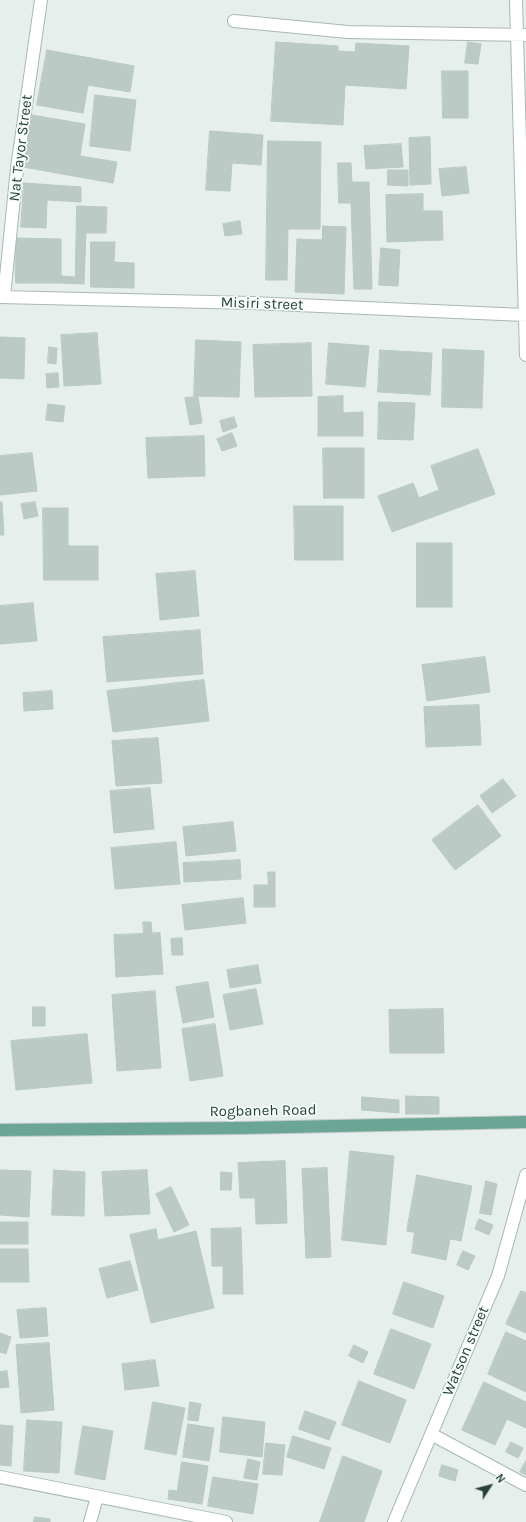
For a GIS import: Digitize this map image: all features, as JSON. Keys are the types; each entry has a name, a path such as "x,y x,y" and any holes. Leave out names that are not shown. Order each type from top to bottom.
{"main road":[{"name":"Rogbaneh Road","path":"0,1130 241,1128 526,1122"}],"street":[{"name":"Nat Tayor Street","path":"2,297 17,168 41,0"},
{"path":"516,0 522,35 524,315 526,355"},
{"path":"234,21 348,32 522,35"},
{"name":"Misiri street","path":"2,297 244,303 524,315"},
{"name":"Watson street","path":"394,1522 498,1276 526,1175"},
{"path":"431,1434 526,1485"},
{"path":"0,1477 226,1522"},
{"path":"90,1522 97,1497"}],"building":[{"path":"276,42 338,46 338,51 355,52 356,43 409,46 406,89 345,85 343,125 271,121"},
{"path":"468,42 481,44 478,64 465,63"},
{"path":"47,50 134,66 130,92 88,85 83,113 37,105"},
{"path":"442,71 468,71 468,118 443,118"},
{"path":"95,95 136,100 130,151 90,146"},
{"path":"32,115 85,124 80,156 117,162 113,183 23,167"},
{"path":"210,131 263,135 261,165 232,163 230,191 206,190"},
{"path":"430,137 431,184 410,185 409,138"},
{"path":"268,141 321,142 320,229 288,229 287,280 266,280"},
{"path":"401,144 403,167 366,169 364,146"},
{"path":"338,163 351,163 352,182 369,182 372,289 354,289 351,203 339,203"},
{"path":"466,167 469,193 442,196 439,169"},
{"path":"388,170 408,170 408,186 388,185"},
{"path":"24,183 81,187 81,202 47,200 46,228 21,227"},
{"path":"423,194 423,211 442,211 443,240 387,242 386,195"},
{"path":"77,206 107,207 106,233 86,233 84,284 61,283 61,276 75,277"},
{"path":"240,221 242,234 225,236 223,224"},
{"path":"323,226 346,227 344,294 295,292 297,239 322,240"},
{"path":"15,238 61,239 61,283 16,283"},
{"path":"91,242 115,242 114,262 134,263 134,288 91,287"},
{"path":"381,248 400,250 398,286 379,285"},
{"path":"97,333 101,384 64,386 61,335"},
{"path":"0,337 25,338 24,379 0,378"},
{"path":"196,340 241,342 239,397 194,396"},
{"path":"311,343 312,396 255,397 253,345"},
{"path":"329,343 369,346 365,387 326,384"},
{"path":"49,347 57,348 56,364 48,363"},
{"path":"443,349 484,351 482,408 442,407"},
{"path":"380,350 432,353 430,395 378,392"},
{"path":"58,373 59,387 47,388 46,374"},
{"path":"343,396 343,413 363,412 363,436 318,436 318,397"},
{"path":"198,397 202,423 190,425 185,398"},
{"path":"379,402 415,403 413,440 378,439"},
{"path":"48,404 65,406 63,422 46,420"},
{"path":"234,417 237,427 223,432 220,421"},
{"path":"232,433 237,446 222,451 217,439"},
{"path":"204,436 205,476 148,478 146,438"},
{"path":"323,448 364,448 364,498 324,498"},
{"path":"478,449 495,494 392,532 378,496 413,483 419,498 439,490 431,466"},
{"path":"32,453 37,491 0,495 0,456"},
{"path":"2,502 4,535 0,535 0,503"},
{"path":"35,502 38,516 24,519 21,504"},
{"path":"294,506 343,506 343,560 295,560"},
{"path":"43,508 68,508 68,546 98,546 98,580 44,580"},
{"path":"417,543 452,543 452,607 417,607"},
{"path":"195,571 199,616 160,620 156,574"},
{"path":"33,603 37,641 0,644 0,606"},
{"path":"200,630 203,674 107,682 103,637"},
{"path":"485,657 490,692 427,701 422,665"},
{"path":"204,680 209,721 113,732 107,691"},
{"path":"52,691 53,709 24,711 23,693"},
{"path":"479,705 481,745 426,747 424,707"},
{"path":"158,738 162,783 116,786 112,741"},
{"path":"503,779 516,796 492,813 480,796"},
{"path":"150,788 154,829 114,833 110,791"},
{"path":"478,805 501,836 455,870 432,840"},
{"path":"233,822 236,851 186,856 183,827"},
{"path":"176,842 180,884 115,889 111,848"},
{"path":"240,860 241,879 184,882 183,863"},
{"path":"268,872 275,872 275,907 254,907 254,885 268,885"},
{"path":"243,898 246,923 185,930 182,905"},
{"path":"143,922 151,922 152,934 144,934"},
{"path":"160,933 163,974 116,977 114,935"},
{"path":"182,938 183,955 172,955 171,939"},
{"path":"258,965 261,983 230,988 227,970"},
{"path":"208,982 214,1017 183,1023 176,987"},
{"path":"256,989 263,1024 230,1030 223,995"},
{"path":"155,991 161,1068 117,1071 112,995"},
{"path":"33,1007 45,1007 45,1026 33,1026"},
{"path":"443,1009 444,1053 390,1053 389,1010"},
{"path":"215,1024 223,1076 190,1081 182,1029"},
{"path":"87,1034 92,1083 16,1090 11,1041"},
{"path":"406,1096 439,1097 439,1114 406,1114"},
{"path":"362,1097 399,1100 399,1113 362,1110"},
{"path":"350,1151 394,1156 386,1245 342,1240"},
{"path":"285,1161 287,1223 256,1224 255,1198 240,1198 238,1163"},
{"path":"327,1168 331,1257 306,1258 302,1169"},
{"path":"0,1170 31,1171 29,1217 0,1215"},
{"path":"54,1170 85,1172 84,1216 52,1215"},
{"path":"147,1170 150,1214 105,1216 102,1172"},
{"path":"221,1172 232,1173 231,1190 221,1190"},
{"path":"417,1175 472,1186 461,1241 407,1231"},
{"path":"486,1181 497,1184 491,1215 480,1213"},
{"path":"171,1187 189,1225 174,1232 156,1194"},
{"path":"479,1219 493,1225 489,1235 475,1229"},
{"path":"0,1222 28,1222 28,1244 0,1244"},
{"path":"241,1228 243,1294 223,1294 223,1266 212,1266 211,1229"},
{"path":"156,1229 158,1240 196,1231 214,1308 151,1323 130,1235"},
{"path":"415,1232 450,1239 446,1260 412,1253"},
{"path":"0,1249 28,1249 29,1282 0,1282"},
{"path":"463,1251 475,1256 468,1270 457,1265"},
{"path":"130,1261 138,1290 107,1298 99,1269"},
{"path":"404,1282 444,1296 433,1328 393,1314"},
{"path":"521,1291 526,1293 526,1333 506,1324"},
{"path":"46,1308 48,1336 20,1338 17,1310"},
{"path":"391,1329 431,1344 414,1389 374,1374"},
{"path":"506,1332 526,1341 526,1392 488,1374"},
{"path":"0,1333 11,1337 6,1354 0,1352"},
{"path":"49,1343 54,1410 21,1413 16,1345"},
{"path":"354,1345 368,1352 363,1363 349,1356"},
{"path":"155,1360 159,1386 125,1390 122,1364"},
{"path":"7,1371 9,1387 0,1388 0,1372"},
{"path":"359,1381 406,1400 390,1443 342,1425"},
{"path":"484,1382 526,1402 526,1428 507,1419 495,1445 462,1430"},
{"path":"153,1402 185,1408 176,1455 145,1449"},
{"path":"190,1402 201,1404 198,1421 188,1420"},
{"path":"305,1411 336,1422 329,1440 299,1429"},
{"path":"223,1417 265,1422 262,1457 220,1452"},
{"path":"27,1420 62,1422 59,1473 24,1471"},
{"path":"188,1424 214,1428 209,1461 183,1457"},
{"path":"0,1425 13,1426 11,1466 0,1465"},
{"path":"83,1426 113,1431 105,1480 75,1474"},
{"path":"293,1436 331,1448 324,1469 287,1457"},
{"path":"511,1442 523,1448 518,1458 506,1452"},
{"path":"266,1443 285,1445 282,1475 263,1474"},
{"path":"343,1456 382,1471 364,1522 320,1522"},
{"path":"248,1459 260,1462 257,1480 244,1478"},
{"path":"526,1461 526,1475 520,1472"},
{"path":"182,1462 208,1466 202,1504 168,1499 169,1490 177,1491"},
{"path":"442,1465 458,1470 455,1481 439,1476"},
{"path":"213,1477 258,1484 253,1514 208,1506"},
{"path":"35,1517 50,1519 50,1522 34,1522"}]}
